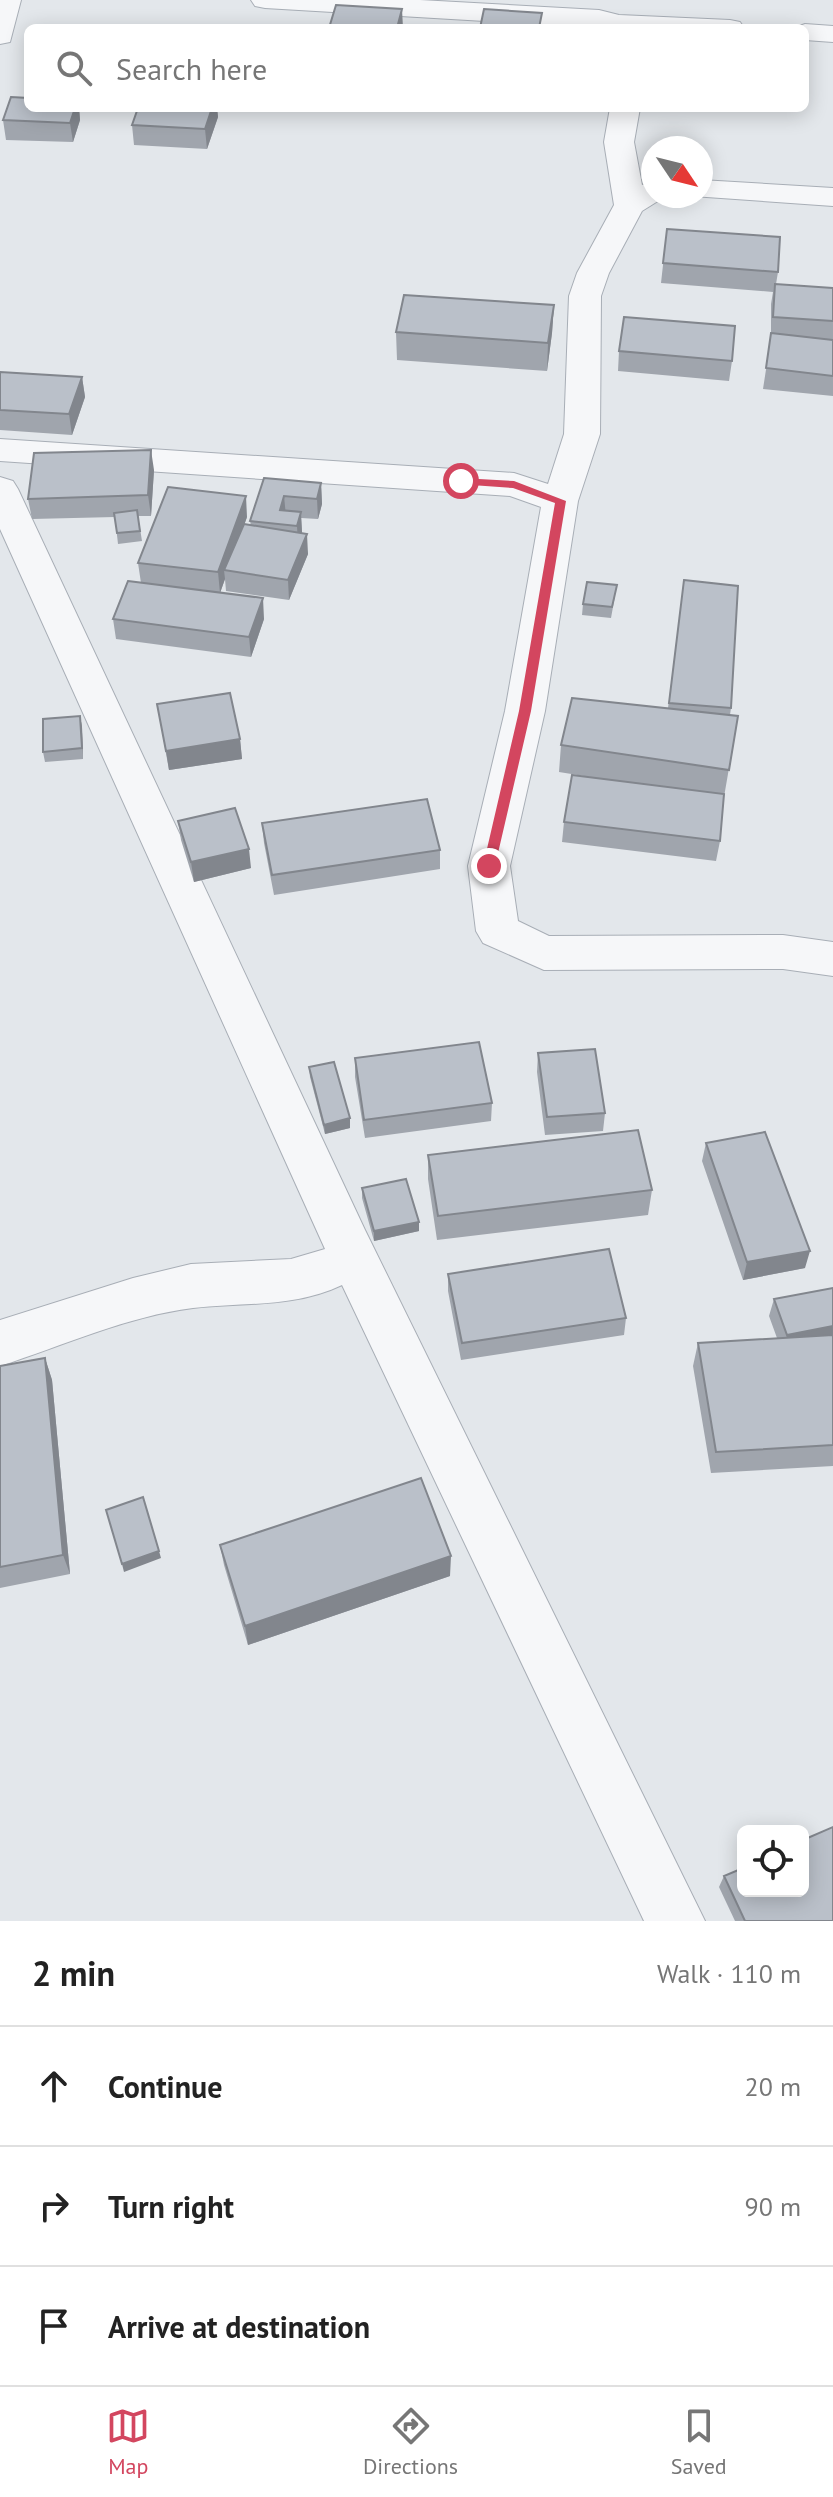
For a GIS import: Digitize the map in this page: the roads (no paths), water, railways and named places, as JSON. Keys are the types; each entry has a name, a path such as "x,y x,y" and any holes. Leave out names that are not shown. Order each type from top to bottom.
{"street":[{"path":"265,0 617,24"},
{"path":"0,36 4,1"},
{"path":"809,32 833,34"},
{"path":"624,112 619,142 641,197"},
{"path":"713,190 833,197"},
{"path":"641,201 593,273 585,296 582,434 560,501 525,711 489,866 498,931 544,953 783,952 833,959"},
{"path":"0,450 514,485 560,501"},
{"path":"0,478 46,620 67,666 110,732 121,785 232,1057 293,1161 313,1210 324,1270 385,1378 445,1510"},
{"path":"0,489 346,1242 675,1921"},
{"path":"0,1343 133,1300 191,1286 291,1281 324,1270"}]}
